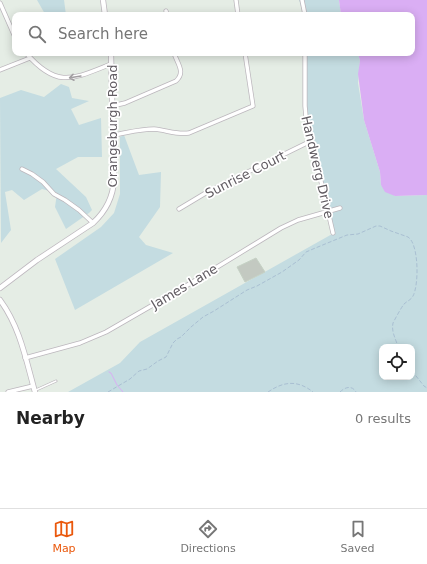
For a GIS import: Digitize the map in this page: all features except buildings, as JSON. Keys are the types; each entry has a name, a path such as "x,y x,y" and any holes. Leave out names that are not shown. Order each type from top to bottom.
{"main road":[{"path":"103,0 105,12"},
{"name":"Orangeburgh Road","path":"0,288 37,260 93,223 99,218 107,206 114,180 111,56"},
{"path":"0,300 20,339 34,390"}],"street":[{"path":"236,0 238,12"},
{"path":"302,0 304,12"},
{"path":"0,3 12,30"},
{"path":"112,106 124,103 176,81 181,73 181,70 175,56"},
{"path":"113,135 150,129 178,133 194,131 254,106 245,56"},
{"name":"Handwerg Drive","path":"305,56 306,117 333,233"},
{"path":"0,70 30,58 47,72 67,78 81,76 111,64"},
{"name":"Sunrise Court","path":"179,209 209,191 312,141"},
{"path":"22,169 43,182 54,194 79,210 93,223"},
{"name":"James Lane","path":"25,358 80,342 106,332 281,228 298,220 340,208"},
{"path":"8,392 34,390"}],"lane":[{"path":"34,390 56,381"}],"path":[{"path":"108,392 130,380 139,371 147,369 166,357 173,343 203,317 247,290 282,272 299,260 306,252 347,235 358,234 376,226 380,226 408,237 414,246 418,272 413,295 409,301 404,304 394,323 393,334 397,344"},
{"path":"415,375 427,388"},
{"path":"268,392 276,386 292,383 308,388 313,392"},
{"path":"340,392 347,387 351,387 356,392"}],"shaded area":[{"path":"37,0 64,0 66,12 44,12"},
{"path":"299,0 339,0 341,12 302,12"},
{"path":"339,0 427,0 427,195 395,196 385,192 381,185 380,172 364,120 358,74 360,61 359,56 415,56 415,12 341,12"},
{"path":"303,56 359,56 360,61 358,83 364,120 380,172 381,185 395,196 427,195 427,392 68,392 120,363 140,342 334,233 305,126"},
{"path":"61,84 69,87 72,98 89,101 71,109 79,125 101,118 102,157 78,157 56,169 86,197 92,210 66,229 55,207 57,193 42,189 24,200 12,190 5,192 11,230 1,243 0,98 21,90 44,97"},
{"path":"124,135 139,175 161,172 160,207 139,237 146,245 173,253 75,310 55,259 101,227 114,213 120,194 120,137"}],"waterway":[{"path":"109,372 123,392"}]}
